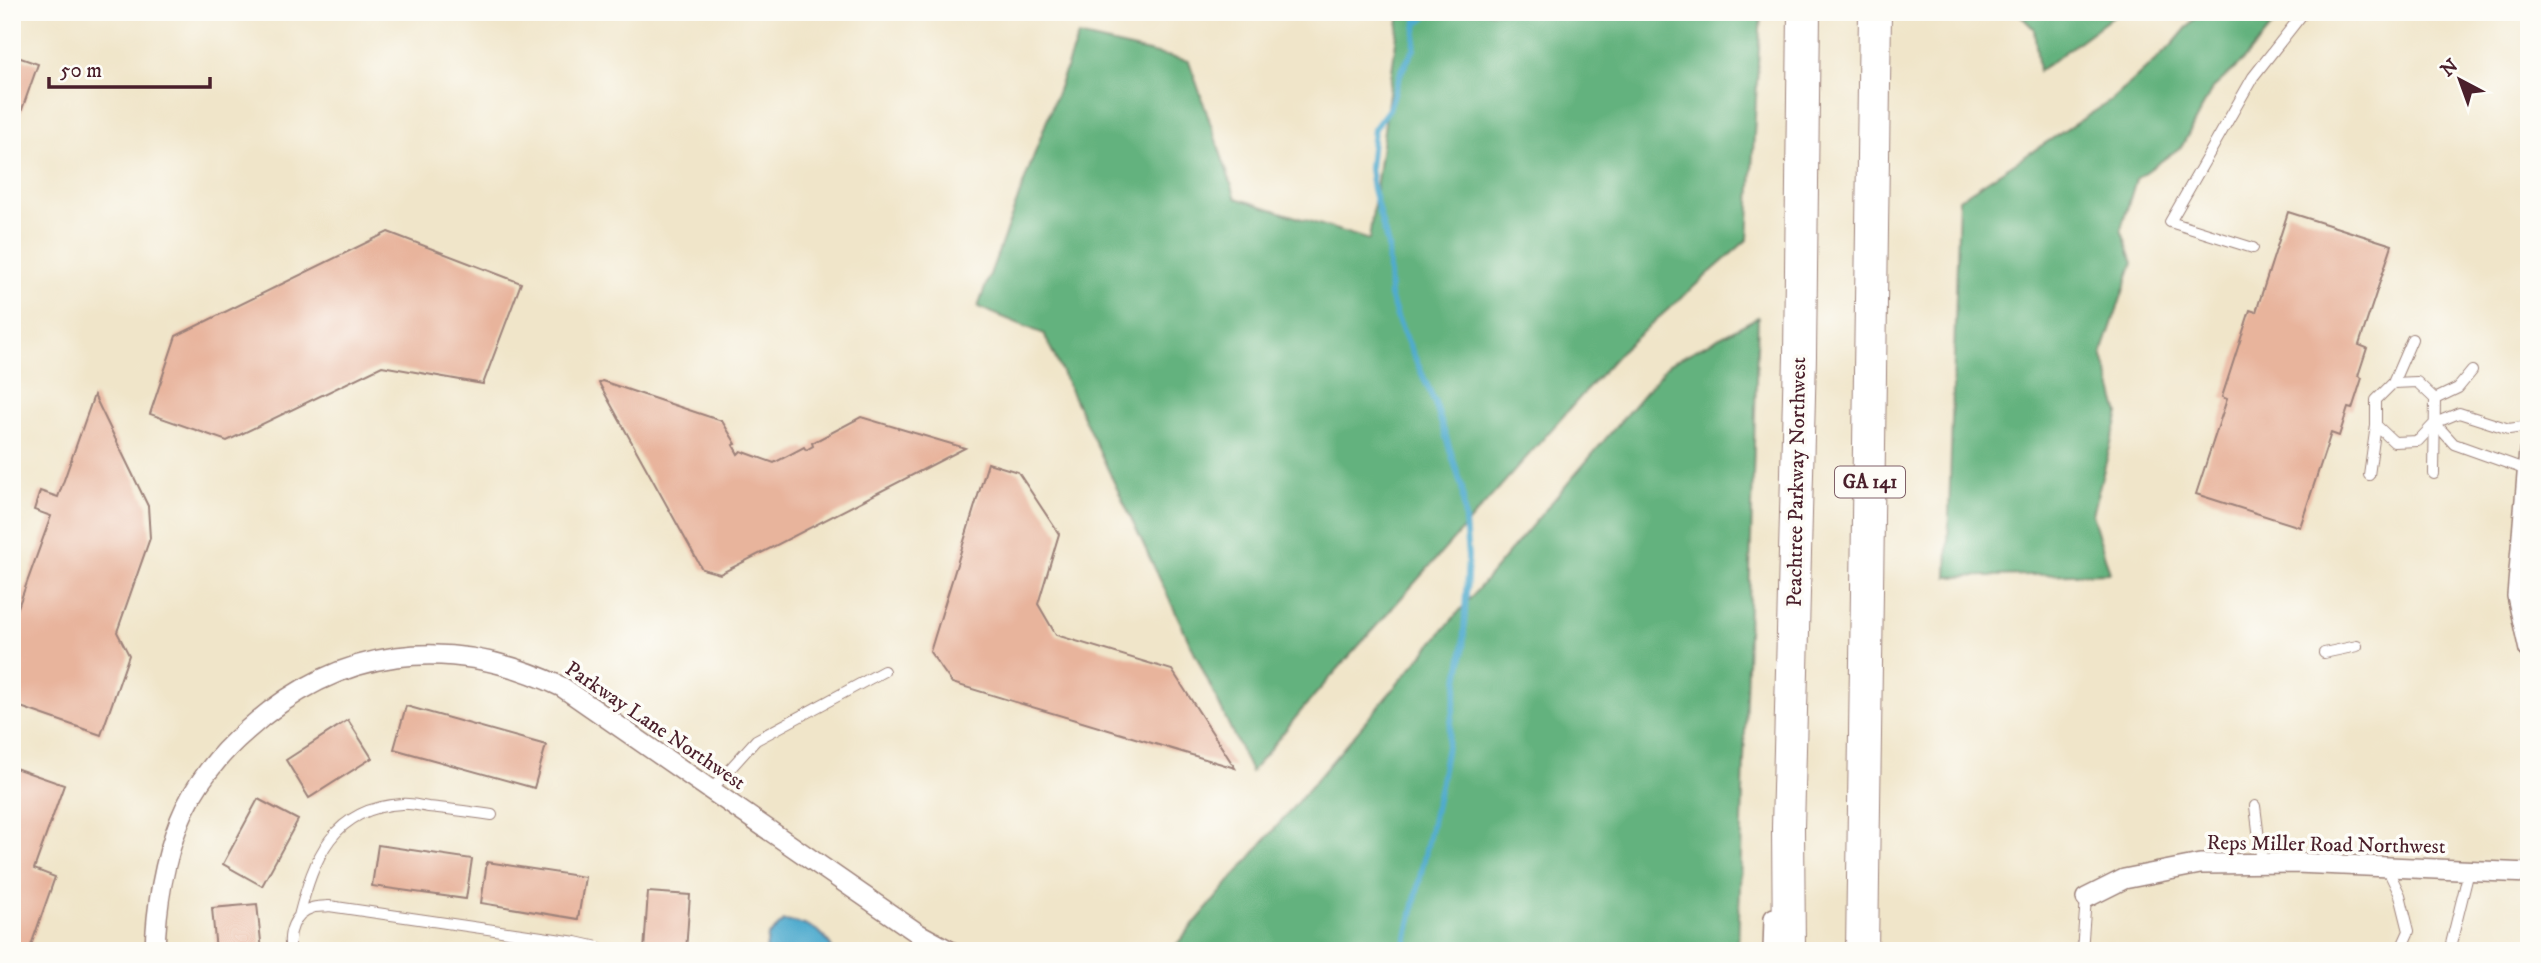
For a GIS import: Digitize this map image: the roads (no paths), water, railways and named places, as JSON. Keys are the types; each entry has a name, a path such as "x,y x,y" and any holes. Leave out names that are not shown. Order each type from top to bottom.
{"highway":[{"name":"Peachtree Parkway Northwest","path":"1789,951 1788,828 1800,356 1804,12"},
{"name":"GA 141","path":"1862,951 1877,14"}],"street":[{"path":"2528,461 2517,596 2529,650"},
{"name":"Parkway Lane Northwest","path":"155,951 155,929 170,849 180,819 214,764 243,733 285,699 343,670 374,660 414,655 460,655 502,663 562,687 919,933 950,951"},
{"path":"1773,951 1778,866 1788,828"},
{"name":"Reps Miller Road Northwest","path":"2086,898 2124,879 2200,864 2262,863 2529,873"},
{"path":"155,929 163,951"}],"lane":[{"path":"2253,248 2170,222 2253,77 2304,12"},
{"path":"2369,475 2376,425 2375,400 2393,383 2412,339"},
{"path":"2435,399 2458,388 2472,371"},
{"path":"2393,383 2417,382 2435,399 2434,474"},
{"path":"2376,425 2394,442 2418,441 2435,423 2459,413 2509,429 2529,426"},
{"path":"2435,423 2454,444 2528,461"},
{"path":"2324,653 2357,646"},
{"path":"711,790 756,740 884,671"},
{"path":"291,951 291,929 298,916 311,872 338,827 350,818 376,808 402,803 492,815"},
{"path":"2255,806 2262,863"},
{"path":"2387,868 2400,895 2409,931 2400,951"},
{"path":"2448,951 2469,871"},
{"path":"2082,951 2086,898"},
{"path":"298,916 311,908 329,906 576,942 598,947 603,951"}],"water":[{"path":"784,921 799,923 820,932 833,951 766,951 768,936"}],"waterway":[{"path":"1404,951 1441,781 1463,651 1468,557 1462,487 1435,403 1390,296 1388,246 1370,168 1374,129 1389,109 1401,72 1414,49 1418,12"},
{"path":"1418,22 1432,12"}]}
